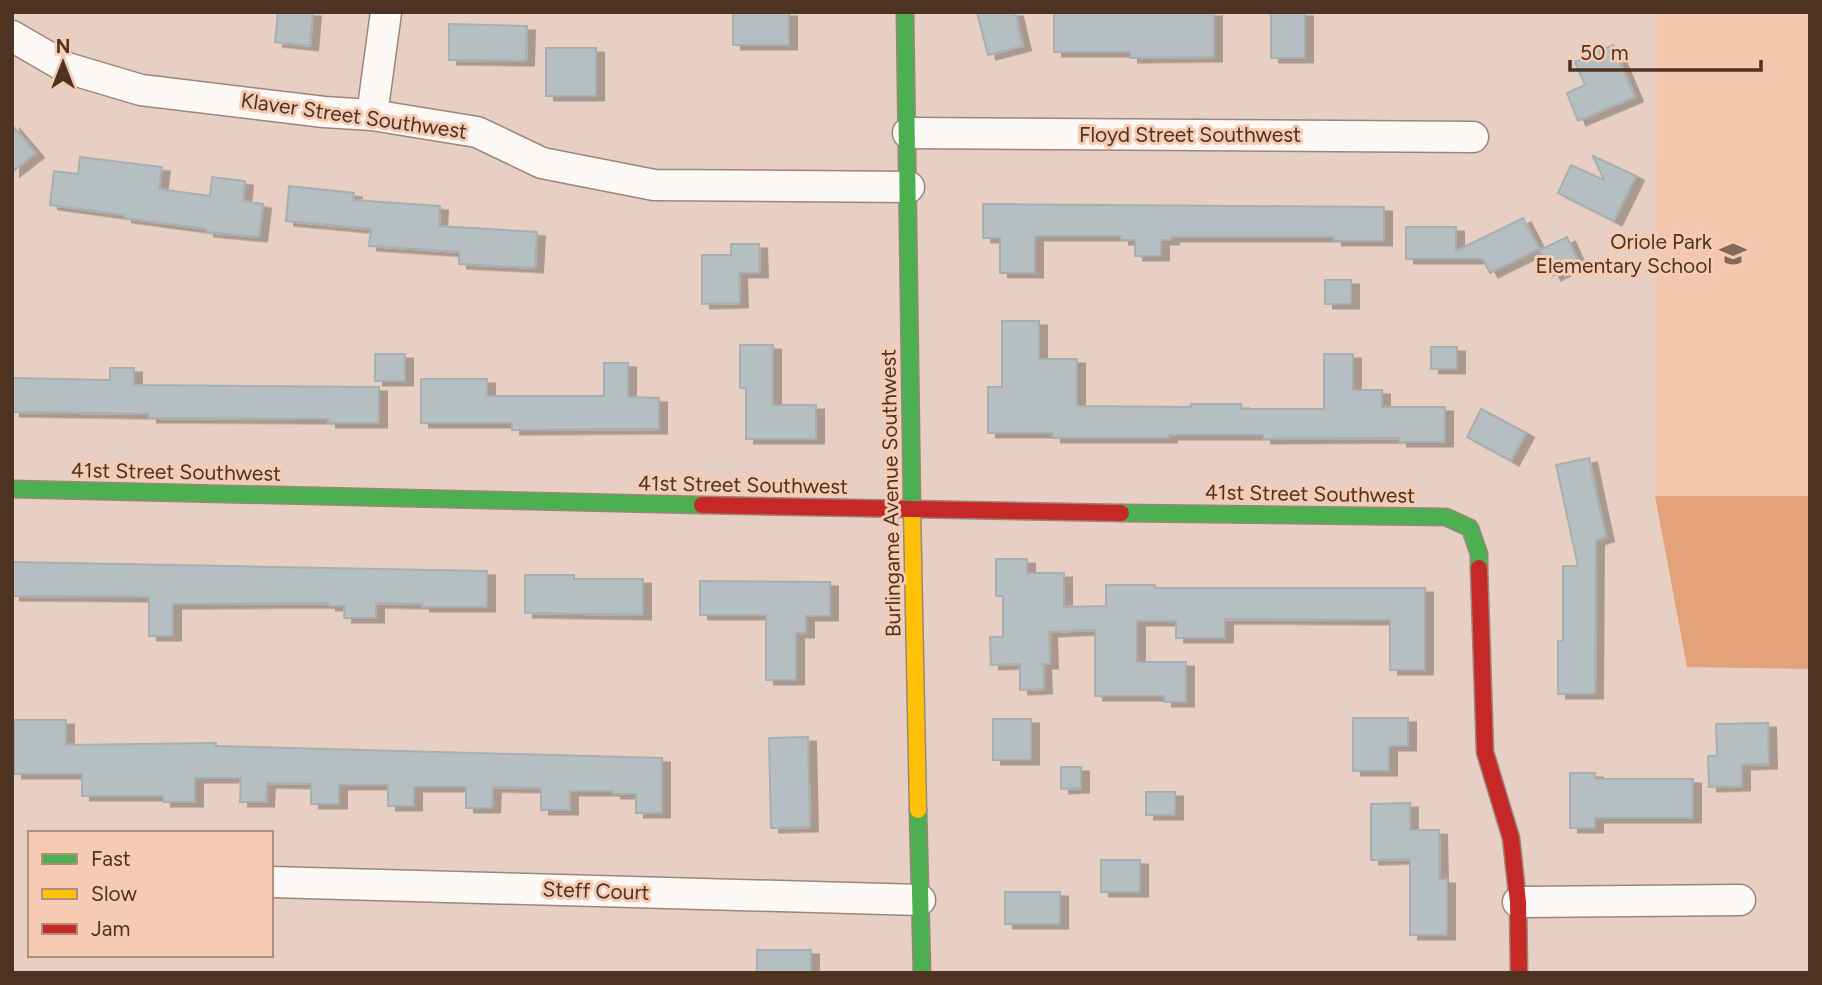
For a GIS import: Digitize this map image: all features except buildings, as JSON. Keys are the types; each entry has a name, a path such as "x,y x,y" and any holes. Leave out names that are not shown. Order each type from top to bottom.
{"street":[{"path":"372,115 386,12"},
{"name":"Burlingame Avenue Southwest","path":"905,12 922,973"},
{"name":"Klaver Street Southwest","path":"12,36 67,68 141,90 324,113 372,115 477,132 542,163 654,185 909,187"},
{"name":"Floyd Street Southwest","path":"908,133 1473,137"},
{"name":"41st Street Southwest","path":"12,489 912,510 1446,517 1470,528 1479,554 1485,752 1511,838 1518,902"},
{"name":"Steff Court","path":"273,882 920,900"},
{"path":"1519,973 1518,902 1741,900"}],"shaded area":[{"name":"Oriole Park Elementary School","path":"1657,12 1810,12 1810,496 1655,496"},
{"path":"1655,496 1810,496 1810,669 1687,667"}],"traffic: fast":[{"path":"905,12 912,509"},
{"path":"12,489 702,505"},
{"path":"1121,513 1446,517 1470,528 1479,554 1479,568"},
{"path":"918,810 922,973"}],"traffic: slow":[{"path":"912,509 918,810"}],"traffic: jam":[{"path":"702,505 1121,513"},
{"path":"1479,568 1485,752 1511,838 1518,902 1519,973"}],"place":[{"name":"Oriole Park Elementary School","path":"1733,254"}]}
